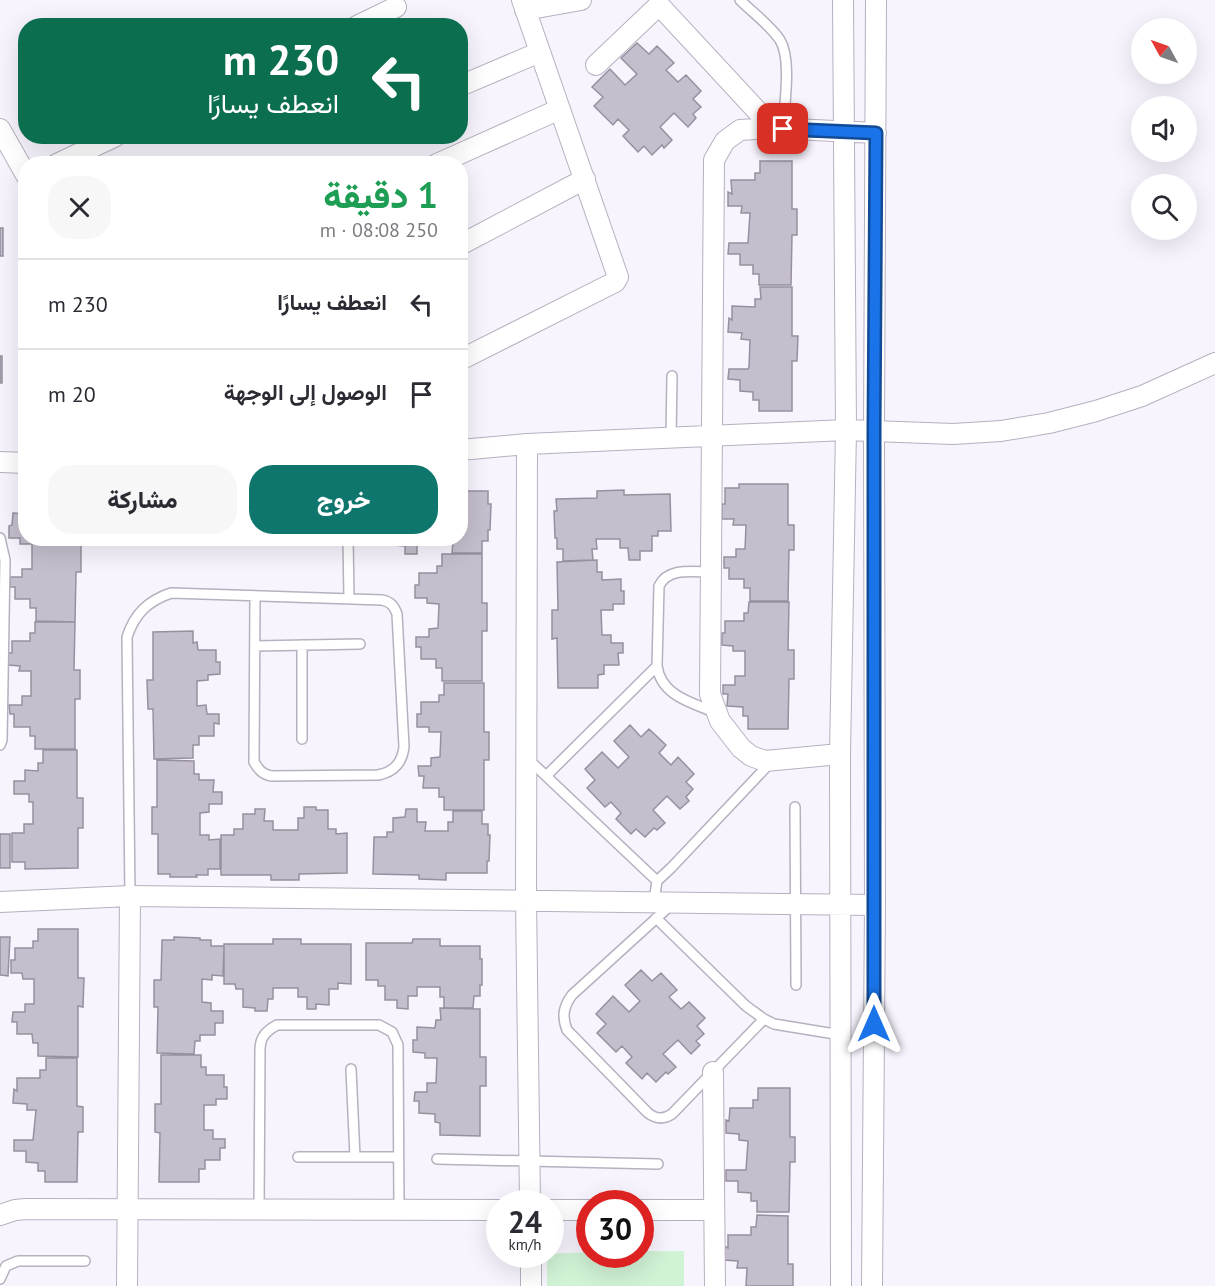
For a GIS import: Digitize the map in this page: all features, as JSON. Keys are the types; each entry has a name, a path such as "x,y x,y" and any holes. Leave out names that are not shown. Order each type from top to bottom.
{"street":[{"path":"468,356 615,282 618,277 523,5 581,0"},
{"path":"841,1286 840,754 846,430 843,0"},
{"path":"872,1286 875,905 876,0"},
{"path":"596,65 654,2 778,128"},
{"path":"373,18 396,7"},
{"path":"468,83 540,52"},
{"path":"455,156 560,109"},
{"path":"840,754 772,761 758,759 746,753 715,713 710,694 714,160 725,141 740,130 778,128 876,133"},
{"path":"0,129 18,161"},
{"path":"74,156 99,144"},
{"path":"468,241 585,179"},
{"path":"468,449 527,444 846,430 953,434 1001,431 1049,423 1096,411 1142,396 1215,363"},
{"path":"527,444 526,900 530,1190"},
{"path":"0,462 18,463"},
{"path":"0,902 130,896 526,900 655,910 675,901 875,905"},
{"path":"127,1286 130,896"},
{"path":"713,1072 715,1286"},
{"path":"1,1212 26,1209 486,1210"},
{"path":"654,1210 714,1210"},
{"path":"531,1268 531,1286"}],"lane":[{"path":"740,0 775,34 783,47 786,63 778,128"},
{"path":"671,437 672,376"},
{"path":"0,538 5,560 2,740 0,745"},
{"path":"348,546 349,599"},
{"path":"711,572 675,573 662,580 659,586 657,666 658,675 668,690 715,713"},
{"path":"130,896 126,651 131,624 148,603 171,593 349,599 388,601 397,614 404,747 401,761 392,771 378,775 271,776 258,769 254,762 255,596"},
{"path":"255,646 360,644"},
{"path":"302,645 302,739"},
{"path":"546,776 657,666"},
{"path":"527,758 657,881"},
{"path":"764,1019 667,1118 653,1117 567,1030 564,1022 566,1003 572,995 655,910 657,881 772,761"},
{"path":"795,807 796,985"},
{"path":"655,910 746,1006 764,1019 774,1024 841,1035"},
{"path":"259,1209 260,1042 269,1029 277,1025 379,1025 392,1032 398,1046 399,1209"},
{"path":"351,1069 355,1157"},
{"path":"298,1157 398,1157"},
{"path":"437,1159 658,1164"},
{"path":"0,1279 6,1266 18,1261 85,1261"}],"green space":[{"path":"654,1251 684,1251 684,1286 547,1286 547,1268 564,1268 564,1253 576,1253 576,1268 654,1268"}],"building":[{"path":"637,43 649,54 657,46 674,63 666,70 678,82 686,75 701,91 693,99 701,107 693,114 696,118 688,127 674,113 660,127 672,140 664,148 662,145 652,155 644,146 638,152 623,136 629,130 618,119 613,125 594,106 603,97 592,87 610,69 625,85 637,74 621,58"},
{"path":"760,161 792,161 792,209 797,209 797,235 792,235 791,285 759,285 759,274 753,274 753,265 740,265 740,254 728,254 729,243 748,243 750,213 741,213 742,206 728,206 728,192 732,194 731,180 755,180 755,173 760,173"},
{"path":"0,228 3,228 3,256 0,256"},
{"path":"760,287 792,287 792,336 798,336 797,361 792,361 792,411 759,411 759,400 753,400 753,392 740,391 740,380 728,379 729,369 748,369 749,367 750,340 741,339 742,333 728,332 729,318 732,320 732,306 755,307 755,299 761,299"},
{"path":"0,356 2,356 2,383 0,383"},
{"path":"739,484 788,484 788,525 794,525 794,550 789,550 788,601 750,601 750,588 744,588 744,579 729,579 729,568 724,568 724,557 736,557 736,549 745,549 746,525 733,525 734,519 722,519 725,488 739,488"},
{"path":"624,490 624,495 670,494 671,531 658,531 658,536 652,536 652,551 640,551 640,560 629,560 628,548 620,548 620,539 596,539 597,549 592,549 593,560 563,561 563,549 557,549 557,538 555,538 556,499 597,498 597,491"},
{"path":"468,491 488,491 488,504 491,504 490,530 488,530 488,541 482,541 482,553 452,553 453,546 468,546"},
{"path":"13,513 18,513 18,538 9,538 9,526 12,525"},
{"path":"32,546 81,546 81,572 76,572 75,622 36,621 36,608 30,608 30,599 15,599 15,587 10,587 10,577 22,577 22,569 32,569"},
{"path":"405,546 417,546 417,554 405,554"},
{"path":"442,554 482,554 482,603 487,603 487,631 482,631 482,681 442,681 442,668 436,668 436,659 421,659 421,647 416,647 416,637 429,637 429,629 438,628 439,604 427,603 427,598 415,598 415,585 419,585 419,573 437,573 437,566 442,566"},
{"path":"597,560 597,572 602,572 602,580 621,579 624,604 613,604 613,610 601,610 602,635 611,635 611,643 623,643 623,653 618,653 619,665 604,665 604,674 598,675 598,688 558,688 557,638 552,639 552,610 558,610 557,562"},
{"path":"749,602 789,602 788,650 794,650 794,679 789,679 788,729 748,729 748,716 743,716 743,707 727,706 728,694 723,694 723,685 735,685 735,676 745,676 745,651 733,651 733,646 722,645 725,621 744,621 744,613 748,613"},
{"path":"35,622 75,622 74,670 80,670 80,699 75,699 75,749 35,749 35,736 30,736 30,727 14,727 14,714 10,714 9,705 22,705 22,696 31,696 31,671 19,671 20,666 8,665 8,653 12,653 12,641 30,641 30,633 35,633"},
{"path":"193,631 193,643 197,642 198,650 216,650 216,662 220,662 220,674 208,675 208,680 197,681 197,706 206,705 207,714 219,714 219,724 214,723 214,736 199,736 199,745 193,745 193,758 154,759 153,709 148,709 147,680 153,680 153,632"},
{"path":"444,683 484,683 484,732 489,732 489,760 484,760 484,810 444,810 444,797 439,797 439,788 423,788 424,776 419,776 418,766 431,766 431,758 440,757 441,732 429,732 429,727 417,727 417,714 421,714 421,702 439,702 439,695 444,695"},
{"path":"630,725 641,737 649,729 666,745 659,753 671,765 678,757 694,774 686,782 693,789 686,797 689,801 680,809 667,796 653,810 665,823 657,830 654,828 645,837 636,829 631,834 616,819 621,813 611,802 605,807 587,788 595,780 585,769 602,752 618,768 629,757 614,741"},
{"path":"43,750 77,750 77,798 83,798 83,828 78,828 78,868 25,869 25,862 12,862 12,833 24,833 24,824 33,824 33,802 29,802 29,794 14,794 14,781 25,781 25,770 38,771 38,763 43,763"},
{"path":"157,760 194,761 194,774 199,774 199,780 214,780 213,792 222,792 222,804 209,804 209,812 200,813 200,835 209,835 209,840 220,839 220,869 208,869 208,875 196,875 197,877 170,877 170,874 158,874 158,834 152,834 152,807 157,807"},
{"path":"304,807 328,810 328,829 336,829 336,834 347,833 347,873 299,874 299,880 271,880 271,875 221,875 221,835 234,835 234,829 243,829 243,814 255,814 255,809 265,809 264,821 273,821 273,830 298,830 298,818 304,818"},
{"path":"406,809 417,809 417,822 426,822 425,831 448,831 448,822 453,822 453,811 482,811 482,824 488,824 488,835 490,835 487,873 446,873 446,880 419,879 419,875 373,874 374,837 387,837 387,832 393,832 393,818 405,817"},
{"path":"0,834 10,834 10,868 0,868"},
{"path":"38,929 78,929 78,978 84,978 83,1007 78,1006 78,1057 38,1056 38,1043 33,1043 32,1034 17,1034 17,1022 12,1022 13,1012 25,1012 25,1004 34,1004 34,979 23,979 22,973 11,973 11,960 15,960 15,948 33,948 33,941 38,941"},
{"path":"0,937 10,937 8,976 0,975"},
{"path":"174,937 200,938 200,940 211,940 211,946 224,946 223,976 212,975 212,980 202,979 202,1002 211,1003 211,1011 223,1011 223,1023 215,1023 215,1035 200,1035 200,1041 195,1041 194,1054 157,1053 158,1007 154,1007 154,980 161,980 162,940 174,940"},
{"path":"273,939 301,939 301,944 351,944 351,984 338,983 338,989 329,989 329,1005 316,1004 316,1009 307,1009 307,997 298,997 298,988 273,988 273,999 268,999 267,1011 255,1011 255,1008 243,1007 243,989 236,989 235,984 224,984 224,944 273,944"},
{"path":"413,939 440,939 440,946 480,946 482,985 480,985 480,996 474,996 473,1008 444,1008 444,997 440,997 440,987 417,987 417,996 408,996 408,1009 397,1008 397,1000 385,1000 385,986 378,986 378,980 366,980 366,943 412,943"},
{"path":"641,970 652,981 661,973 677,990 669,997 681,1009 689,1002 705,1018 697,1026 704,1034 696,1041 700,1045 691,1054 678,1040 663,1054 676,1067 668,1074 666,1072 656,1082 647,1073 642,1079 626,1063 632,1057 622,1046 616,1052 597,1033 606,1024 596,1014 613,996 629,1012 640,1001 625,985"},
{"path":"440,1008 480,1009 480,1057 486,1057 486,1086 480,1086 480,1136 440,1135 440,1123 435,1122 435,1114 419,1113 419,1101 414,1101 415,1092 427,1092 427,1083 436,1083 437,1058 425,1058 425,1053 413,1052 413,1040 417,1040 417,1027 435,1028 436,1020 441,1020"},
{"path":"161,1055 201,1055 201,1067 206,1067 206,1075 224,1075 227,1099 216,1099 216,1105 204,1105 204,1130 213,1130 213,1139 225,1139 225,1148 220,1148 220,1160 205,1160 205,1169 199,1169 199,1182 159,1182 160,1133 155,1132 155,1104 161,1104"},
{"path":"46,1058 77,1058 77,1106 83,1107 83,1132 78,1132 77,1182 45,1182 45,1171 38,1171 38,1163 26,1162 26,1151 14,1151 14,1140 33,1140 36,1110 27,1110 27,1104 13,1103 14,1089 17,1091 17,1078 40,1078 40,1070 46,1070"},
{"path":"758,1088 790,1088 790,1137 795,1137 795,1162 790,1162 789,1212 757,1212 757,1201 751,1201 751,1193 738,1192 738,1181 726,1181 726,1170 746,1170 748,1141 739,1140 739,1134 726,1133 726,1120 729,1121 730,1108 753,1108 753,1100 758,1100"},
{"path":"757,1215 788,1216 788,1264 793,1264 793,1286 746,1286 747,1268 737,1268 738,1261 724,1260 724,1246 728,1248 728,1235 751,1235 751,1227 756,1227"}],"route":[{"path":"783,129 876,133 874,1024"}]}
